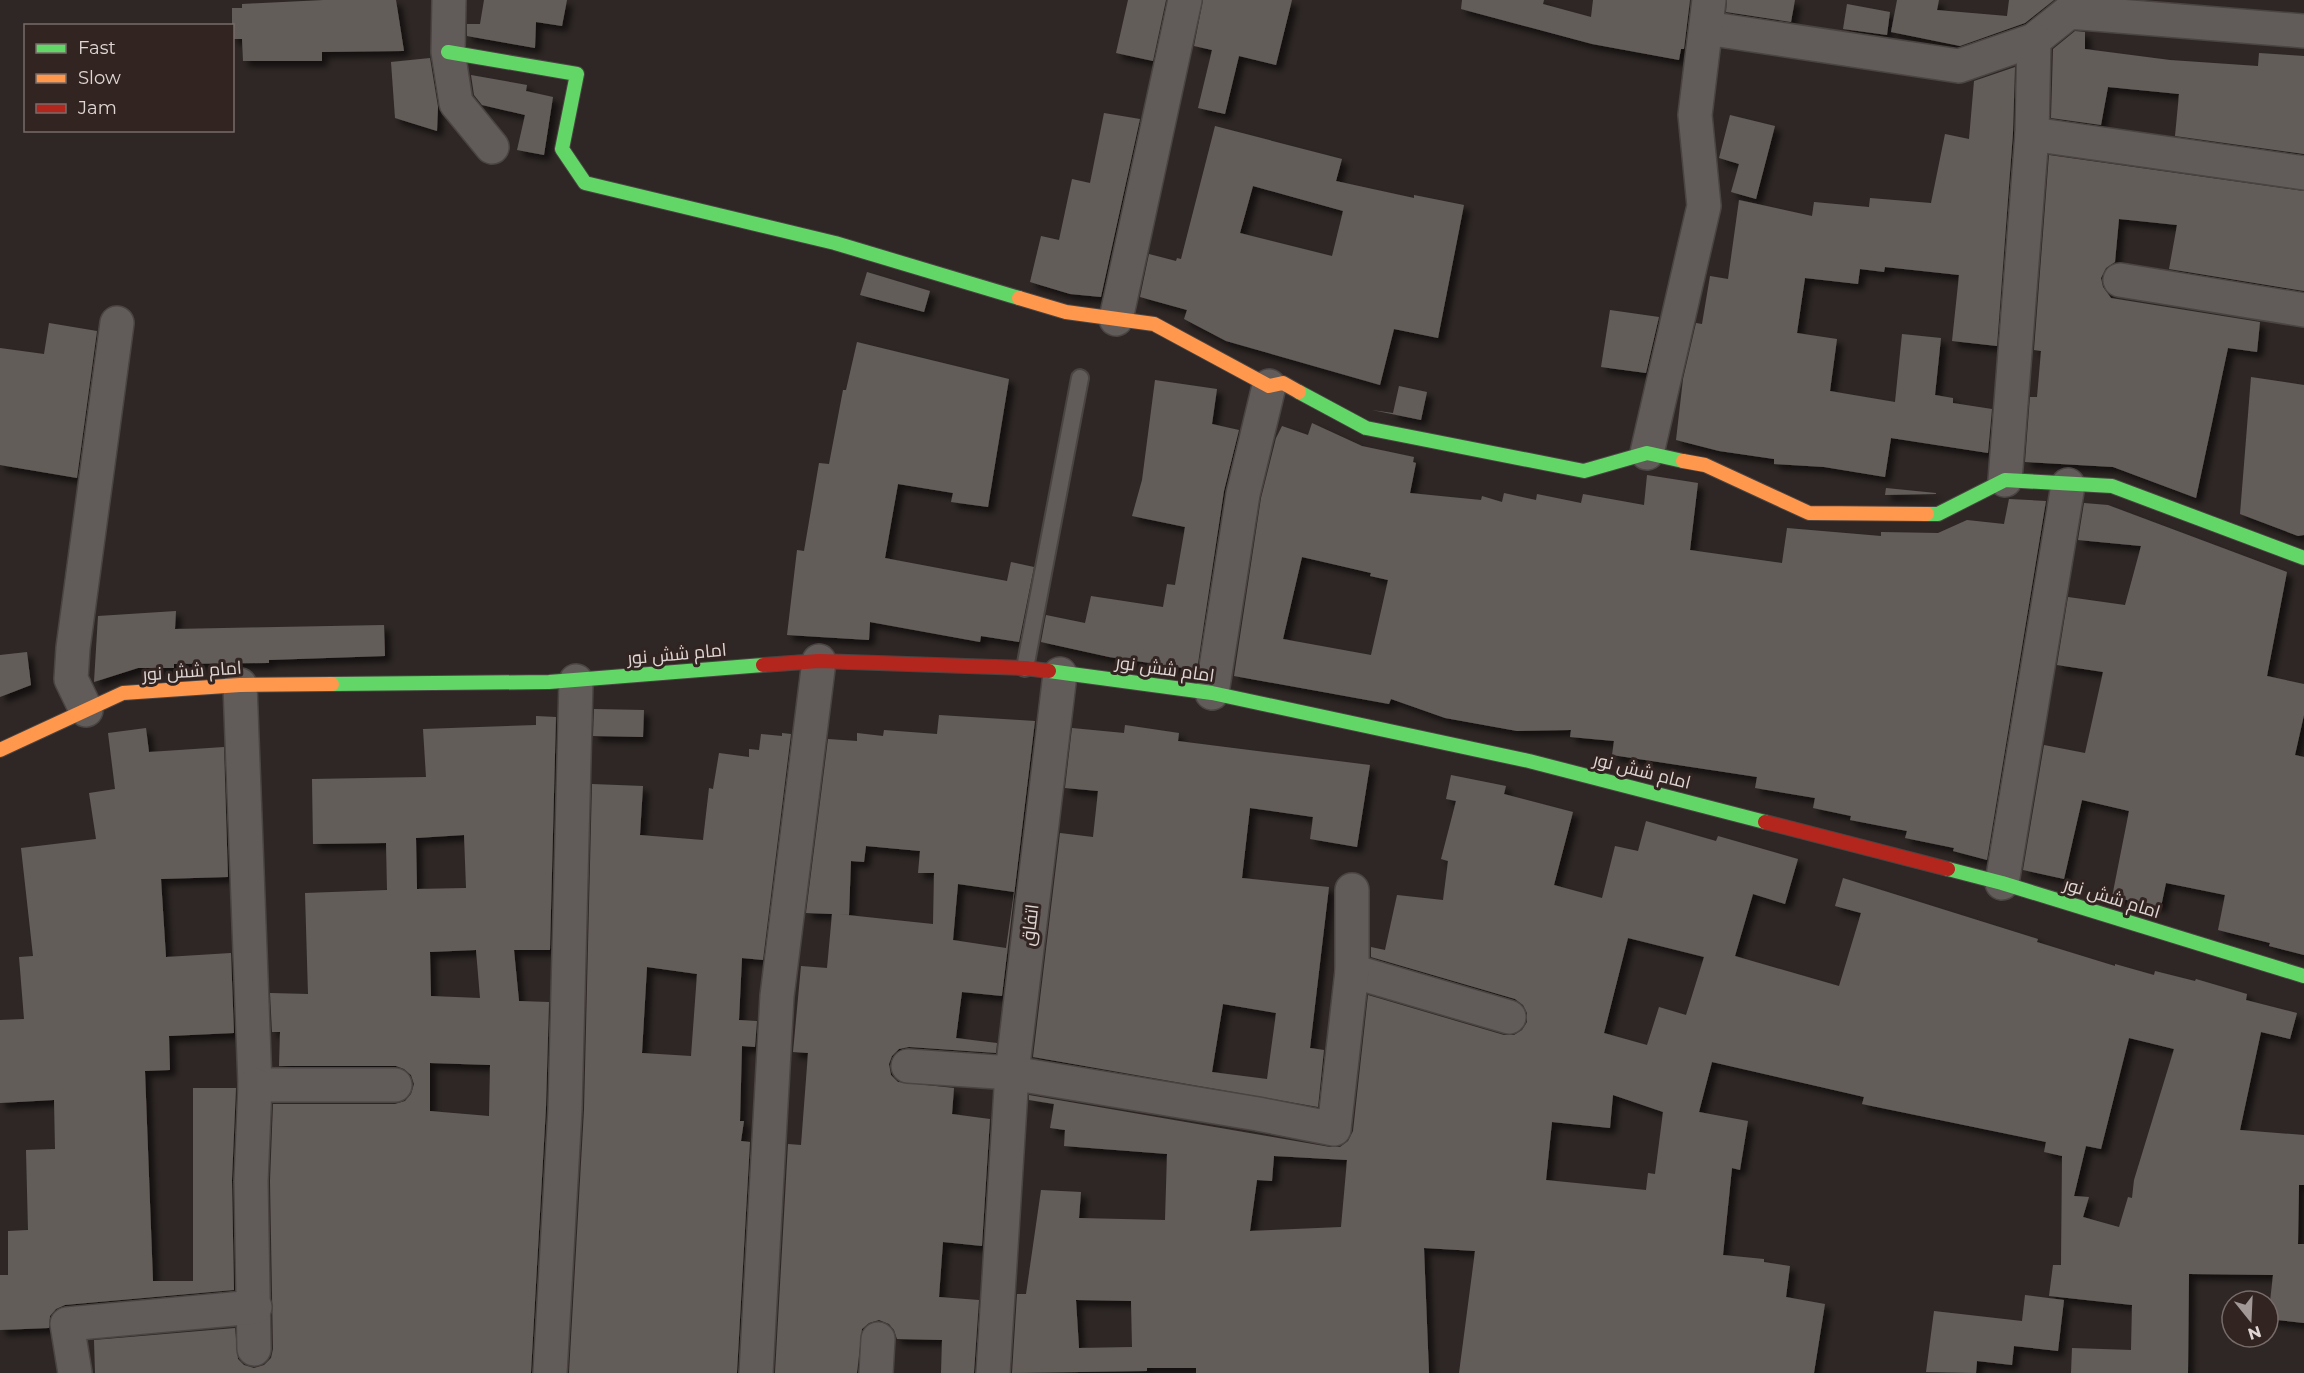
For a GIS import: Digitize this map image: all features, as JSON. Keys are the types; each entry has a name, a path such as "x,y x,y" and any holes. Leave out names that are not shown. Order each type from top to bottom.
{"street":[{"path":"448,0 448,52 456,103 492,147"},
{"path":"1116,319 1185,0"},
{"path":"1647,453 1704,206 1695,115 1707,14 1959,66 2034,40 2069,12 2304,31"},
{"path":"2005,480 2032,134 2034,40"},
{"path":"448,52 576,74 562,148 585,183 835,243 1066,312 1154,324 1269,386 1283,383 1366,428 1584,471 1647,453 1705,465 1809,513 1938,514 2005,480 2112,486 2304,558"},
{"path":"2032,134 2304,173"},
{"path":"2120,280 2304,310"},
{"path":"86,710 71,679 73,648 117,323"},
{"path":"1212,693 1243,494 1269,386"},
{"path":"2001,883 2068,485"},
{"path":"756,1373 777,996 819,661"},
{"name":"امام شش نور","path":"0,750 123,693 240,685 576,681 819,661 1025,668 1212,693 1529,761 2001,883 2304,976"},
{"name":"اتفاق","path":"993,1373 1012,1074 1060,674"},
{"path":"550,1373 566,1109 576,681"},
{"path":"240,685 255,1084 251,1181 255,1349"},
{"path":"908,1066 1012,1074 1258,1114 1334,1129 1352,971 1352,890"},
{"path":"1352,971 1509,1017"},
{"path":"255,1084 395,1084"},
{"path":"75,1373 67,1324 255,1307"},
{"path":"876,1373 878,1339"}],"lane":[{"path":"1025,668 1080,378"}],"building":[{"path":"324,0 396,0 404,51 322,52 322,61 243,61 242,39 234,39 234,24 232,24 232,8 242,8 242,4"},
{"path":"484,0 567,0 562,26 536,22 535,48 467,36 467,24 480,24"},
{"path":"1128,0 1166,0 1153,61 1116,53"},
{"path":"1203,0 1292,0 1276,65 1239,56 1225,114 1198,108 1212,50 1194,46"},
{"path":"1462,0 1544,0 1543,4 1591,17 1593,0 1690,0 1684,49 1681,49 1679,60 1592,44 1461,9"},
{"path":"1727,0 1795,0 1791,22 1726,12"},
{"path":"1897,0 1939,0 1937,10 2007,16 2009,0 2054,0 2025,23 1960,46 1891,32"},
{"path":"1847,4 1890,12 1887,35 1843,29"},
{"path":"2075,31 2085,32 2085,49 2170,60 2258,66 2259,53 2304,56 2304,154 2175,136 2179,94 2108,87 2101,125 2051,118 2053,49"},
{"path":"430,58 438,107 437,131 395,118 391,62"},
{"path":"2015,67 2013,133 1997,346 1952,341 1959,275 1885,267 1884,272 1860,269 1858,284 1805,278 1797,333 1837,339 1830,391 1895,402 1902,334 1941,338 1935,395 1953,398 1953,403 1992,409 1988,453 1891,438 1885,477 1824,467 1774,464 1774,459 1719,451 1676,440 1683,379 1696,323 1702,324 1710,276 1728,279 1739,200 1812,216 1814,202 1869,207 1870,198 1931,203 1945,134 1969,139 1974,81"},
{"path":"471,75 527,85 526,91 553,97 544,155 517,150 525,115 482,105 474,95"},
{"path":"1104,113 1140,119 1101,297 1070,294 1030,282 1041,236 1059,240 1072,179 1090,183"},
{"path":"1730,115 1775,126 1756,199 1731,192 1739,164 1719,158"},
{"path":"1215,126 1342,159 1336,181 1414,198 1414,195 1464,205 1438,338 1394,329 1380,385 1226,341 1184,319 1187,310 1140,297 1149,254 1176,261 1177,258 1181,259","holes":["1253,186 1343,211 1332,256 1240,233"]},
{"path":"2049,155 2304,191 2304,291 2169,269 2177,225 2119,219 2115,262 2106,268 2101,278 2103,287 2111,298 2260,322 2257,352 2228,348 2196,498 2113,467 2025,462 2030,397 2037,397 2041,351 2034,350"},
{"path":"867,272 930,291 924,312 860,295"},
{"path":"1610,310 1659,317 1646,373 1601,367"},
{"path":"49,323 97,331 77,478 0,465 0,348 44,354"},
{"path":"857,342 1009,379 988,507 951,502 953,493 898,484 885,558 1007,581 1011,562 1034,567 1019,642 981,636 980,642 870,622 869,640 787,635 797,550 804,551 819,463 829,464 843,390 846,390"},
{"path":"2251,377 2304,385 2304,535 2298,536 2240,514"},
{"path":"1155,380 1217,389 1212,424 1239,430 1224,491 1197,670 1109,657 1041,642 1046,615 1085,623 1091,596 1163,607 1167,584 1175,585 1185,527 1132,516 1142,480"},
{"path":"1399,386 1427,392 1421,420 1372,410 1393,413"},
{"path":"1312,423 1362,446 1414,457 1413,462 1416,463 1410,493 1481,500 1482,496 1502,502 1504,493 1536,500 1537,494 1581,503 1583,494 1644,505 1647,475 1698,483 1690,550 1782,563 1787,528 1881,536 1881,532 1938,533 1967,520 2004,524 2009,499 2046,501 1987,860 1953,851 1954,848 1905,838 1907,831 1850,820 1851,816 1813,808 1815,798 1755,788 1757,777 1612,755 1614,741 1570,737 1571,730 1517,731 1445,718 1391,699 1389,704 1234,676 1261,498 1276,438 1282,426 1308,435","holes":["1302,557 1371,573 1370,576 1388,580 1371,655 1283,639"]},
{"path":"1886,488 1936,493 1936,494 1885,495"},
{"path":"2084,503 2108,505 2287,572 2267,676 2304,684 2304,715 2295,755 2304,757 2304,955 2269,946 2270,943 2218,930 2225,895 2166,883 2161,907 2112,897 2129,811 2082,800 2064,879 2023,870 2044,745 2085,753 2103,672 2057,665 2068,597 2125,605 2141,546 2078,540"},
{"path":"176,611 175,629 384,625 385,656 269,660 269,663 174,664 174,668 138,668 94,682 98,616"},
{"path":"27,652 31,685 0,697 0,655"},
{"path":"594,709 644,710 643,737 593,736"},
{"path":"939,715 1035,721 1002,996 962,992 956,1038 997,1043 996,1053 909,1047 899,1049 892,1056 889,1064 891,1075 898,1082 954,1088 952,1114 990,1119 982,1246 943,1242 939,1297 979,1300 974,1373 941,1373 942,1340 897,1339 889,1324 879,1320 869,1323 862,1329 857,1373 775,1373 788,1144 801,1145 808,1053 793,1052 801,966 827,968 832,914 806,913 828,739 857,741 857,733 883,736 884,730 937,734","holes":["866,846 920,851 918,873 934,873 933,924 838,914 849,915 851,861 864,862","958,884 1014,892 1006,948 953,940"]},
{"path":"536,716 556,717 550,950 514,950 519,1001 549,1002 546,1108 531,1373 95,1373 94,1340 235,1328 238,1359 244,1365 254,1368 264,1365 271,1358 273,1349 270,1181 273,1104 395,1104 405,1101 411,1094 414,1084 411,1075 396,1066 279,1066 280,1032 272,1032 270,993 308,994 305,893 387,890 386,843 313,844 312,779 426,777 423,729 536,725","holes":["464,835 466,888 417,889 416,838","476,950 480,998 431,996 430,952","430,1063 490,1065 489,1116 430,1111"]},
{"path":"1125,725 1179,733 1178,741 1370,765 1357,847 1310,839 1313,817 1250,808 1242,878 1329,887 1310,1048 1324,1050 1318,1107 1033,1057 1060,833 1093,837 1098,791 1065,788 1072,728 1124,733","holes":["1223,1004 1276,1013 1267,1079 1212,1072"]},
{"path":"146,728 149,752 224,747 228,877 161,879 166,957 231,953 234,1033 169,1036 170,1070 145,1071 153,1281 193,1281 193,1088 236,1088 232,1180 234,1290 65,1305 56,1309 50,1316 49,1328 0,1330 0,1275 8,1275 8,1231 28,1230 26,1150 55,1149 54,1100 0,1103 0,1020 24,1019 19,957 33,956 21,848 96,839 89,793 115,789 108,733"},
{"path":"782,733 791,734 763,960 742,958 739,1020 757,1021 755,1047 742,1046 740,1121 744,1121 741,1141 750,1142 737,1373 569,1373 584,1110 592,784 643,786 640,835 703,840 709,788 713,789 719,753 749,757 749,749 759,750 761,734 782,736","holes":["647,967 697,974 691,1056 642,1053"]},
{"path":"1451,775 1506,786 1504,794 1573,812 1554,885 1602,898 1615,846 1638,851 1646,821 1716,841 1718,836 1798,859 1785,904 1753,894 1735,956 1839,986 1861,913 1835,906 1843,878 2038,939 2037,942 2115,966 2115,964 2154,975 2155,971 2195,981 2196,979 2247,994 2246,1000 2297,1013 2290,1039 2261,1032 2240,1130 2304,1135 2304,1185 2299,1185 2298,1244 2304,1244 2304,1323 2280,1320 2280,1289 2271,1289 2273,1275 2189,1274 2188,1373 2071,1373 2072,1348 2131,1350 2132,1305 2049,1296 2053,1265 2061,1265 2062,1156 2044,1152 2046,1142 1862,1104 1864,1097 1712,1062 1699,1112 1748,1121 1740,1170 1732,1168 1723,1255 1764,1259 1764,1262 1790,1266 1786,1297 1825,1304 1814,1373 1459,1373 1475,1251 1424,1248 1429,1373 1196,1373 1196,1368 1147,1368 1147,1371 1012,1373 1017,1294 1026,1294 1041,1190 1081,1192 1079,1218 1165,1220 1167,1154 1064,1146 1065,1130 1050,1128 1054,1104 1029,1100 1029,1095 1340,1147 1348,1141 1353,1131 1368,995 1504,1035 1514,1035 1522,1030 1527,1022 1527,1013 1523,1005 1515,999 1371,957 1371,947 1385,950 1397,895 1443,900 1448,861 1441,859 1456,801 1446,799","holes":["1628,938 1704,957 1686,1015 1659,1007 1647,1045 1604,1033","2129,1038 2174,1049 2134,1180 2132,1198 2128,1197 2119,1227 2083,1217 2089,1197 2074,1196 2086,1146 2101,1149","1613,1095 1663,1112 1655,1174 1648,1173 1646,1190 1546,1180 1552,1122 1610,1128","1274,1156 1347,1160 1341,1227 1250,1231 1257,1180 1272,1181","1076,1300 1131,1301 1132,1347 1079,1348"]},
{"path":"2025,1295 2064,1300 2058,1351 2014,1346 2012,1365 1977,1361 1976,1373 1926,1372 1934,1311 2022,1321"}],"traffic: fast":[{"path":"448,52 577,74 562,149 585,183 835,243 1019,298"},
{"path":"1299,392 1366,428 1584,471 1647,453 1683,461"},
{"path":"1927,514 1938,514 2005,480 2112,486 2304,558"},
{"path":"332,684 549,682 763,665"},
{"path":"1049,671 1212,693 1529,761 1765,822"},
{"path":"1948,869 2002,883 2304,976"}],"traffic: slow":[{"path":"1019,298 1066,312 1154,324 1269,386 1283,383 1299,392"},
{"path":"1683,461 1705,465 1809,513 1927,514"},
{"path":"0,750 123,693 240,685 332,684"}],"traffic: jam":[{"path":"763,665 819,661 1025,668 1049,671"},
{"path":"1765,822 1948,869"}]}
